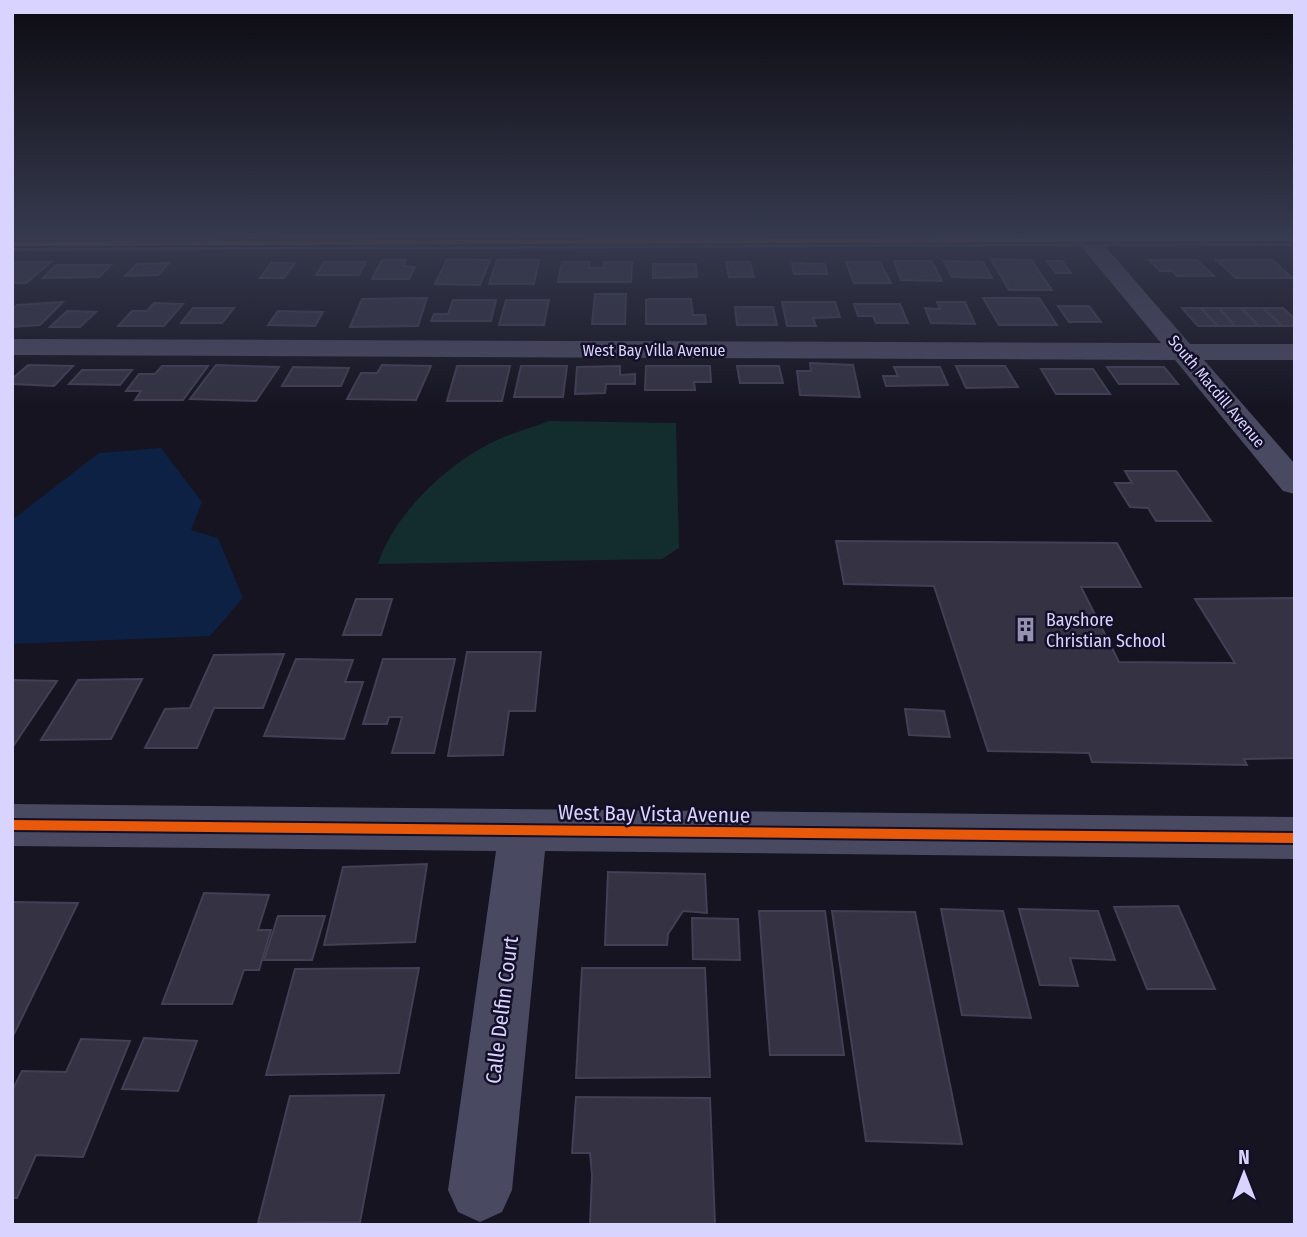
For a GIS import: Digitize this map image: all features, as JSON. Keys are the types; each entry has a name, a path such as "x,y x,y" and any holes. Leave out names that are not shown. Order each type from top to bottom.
{"street":[{"name":"South Macdill Avenue","path":"1133,293 1295,484"},
{"name":"West Bay Villa Avenue","path":"12,347 1295,352"},
{"name":"West Bay Vista Avenue","path":"12,825 1295,838"},
{"name":"Calle Delfin Court","path":"480,1190 523,830"}],"green space":[{"path":"549,421 676,423 679,548 662,559 378,564 395,528 438,479 489,444"}],"water":[{"path":"161,448 202,502 191,530 218,538 243,598 210,636 12,644 12,520 99,453"}],"building":[{"path":"595,294 626,294 625,324 592,324"},
{"path":"427,298 418,326 350,327 362,299"},
{"path":"983,298 1039,298 1057,325 999,325"},
{"path":"691,299 693,315 705,315 706,324 646,324 646,300"},
{"path":"453,300 496,300 491,321 431,321 434,314 448,314"},
{"path":"506,300 549,300 544,325 499,325"},
{"path":"63,302 40,325 12,327 12,309 17,305"},
{"path":"782,302 835,302 840,317 813,318 816,326 787,326"},
{"path":"937,302 965,302 975,324 931,323 925,308 940,309"},
{"path":"154,303 183,304 164,326 118,326 132,311 147,311"},
{"path":"854,304 900,304 908,323 876,323 873,316 858,316"},
{"path":"1058,306 1089,306 1101,322 1069,322"},
{"path":"735,307 773,307 777,325 737,325"},
{"path":"193,308 234,308 222,323 181,323"},
{"path":"1182,308 1201,308 1218,326 1198,326"},
{"path":"1201,308 1219,308 1235,326 1218,326"},
{"path":"1219,308 1241,308 1259,326 1235,326"},
{"path":"1241,308 1263,308 1282,326 1259,326"},
{"path":"1263,308 1283,308 1295,319 1295,326 1282,326"},
{"path":"67,311 96,312 80,327 50,327"},
{"path":"278,311 323,312 315,326 268,325"},
{"path":"810,363 853,365 860,397 800,395 797,371 811,371"},
{"path":"28,365 73,366 54,386 12,384 12,379"},
{"path":"216,365 279,367 256,401 190,399"},
{"path":"382,365 431,366 416,400 347,399 361,373 377,373"},
{"path":"162,366 208,366 183,400 135,400 141,391 126,391 139,374 155,374"},
{"path":"457,366 510,366 502,401 447,401"},
{"path":"521,366 567,366 563,397 514,397"},
{"path":"620,366 620,375 635,374 635,384 606,384 605,393 575,394 577,367"},
{"path":"646,366 710,366 711,382 694,382 695,390 645,390"},
{"path":"737,366 779,366 783,383 740,383"},
{"path":"956,366 1005,366 1018,387 966,388"},
{"path":"293,367 349,368 341,386 282,386"},
{"path":"894,367 940,367 948,385 886,386 883,376 898,376"},
{"path":"1107,367 1164,367 1178,384 1119,384"},
{"path":"1041,369 1093,369 1110,394 1056,394"},
{"path":"82,370 132,370 120,385 69,384"},
{"path":"1125,471 1176,471 1211,521 1156,521 1148,508 1130,507 1115,483 1132,483"},
{"name":"Bayshore Christian School","path":"836,541 1117,543 1141,587 1081,587 1119,662 1235,663 1195,599 1295,598 1295,758 1244,759 1247,765 1092,762 1089,753 988,751 934,586 844,584"},
{"path":"356,599 392,599 381,635 343,635"},
{"path":"467,652 541,652 535,711 509,711 503,755 448,756"},
{"path":"284,654 263,708 214,708 197,748 145,748 165,709 190,708 214,655"},
{"path":"296,659 353,660 345,682 363,682 344,739 264,736"},
{"path":"383,659 455,659 434,753 392,753 402,717 389,717 387,724 363,724"},
{"path":"142,679 111,739 41,740 78,680"},
{"path":"14,680 57,681 12,748 12,683"},
{"path":"905,709 944,711 950,737 909,735"},
{"path":"427,864 415,942 324,945 343,867"},
{"path":"608,872 705,874 707,913 683,911 668,934 667,945 605,945"},
{"path":"204,893 269,895 258,930 271,930 259,970 244,970 232,1004 162,1004"},
{"path":"12,902 78,903 14,1034 12,1034"},
{"path":"1178,906 1215,989 1147,989 1114,907"},
{"path":"941,909 1003,911 1031,1018 962,1015"},
{"path":"1019,909 1098,911 1115,960 1070,958 1078,986 1040,985"},
{"path":"759,911 825,911 844,1055 770,1055"},
{"path":"832,911 915,912 962,1144 866,1141"},
{"path":"278,916 325,916 312,960 264,960"},
{"path":"692,918 738,919 740,960 693,959"},
{"path":"419,968 399,1073 266,1075 295,969"},
{"path":"582,968 705,968 710,1077 576,1078"},
{"path":"144,1038 197,1041 178,1091 122,1089"},
{"path":"81,1039 130,1041 83,1157 36,1155 17,1198 12,1198 12,1091 22,1071 66,1072"},
{"path":"384,1095 360,1222 258,1223 290,1096"},
{"path":"576,1097 710,1098 715,1225 590,1225 590,1153 572,1153"}],"cycle path":[{"path":"12,825 1295,838"}],"place":[{"name":"Bayshore Christian School","path":"1026,630"}]}
